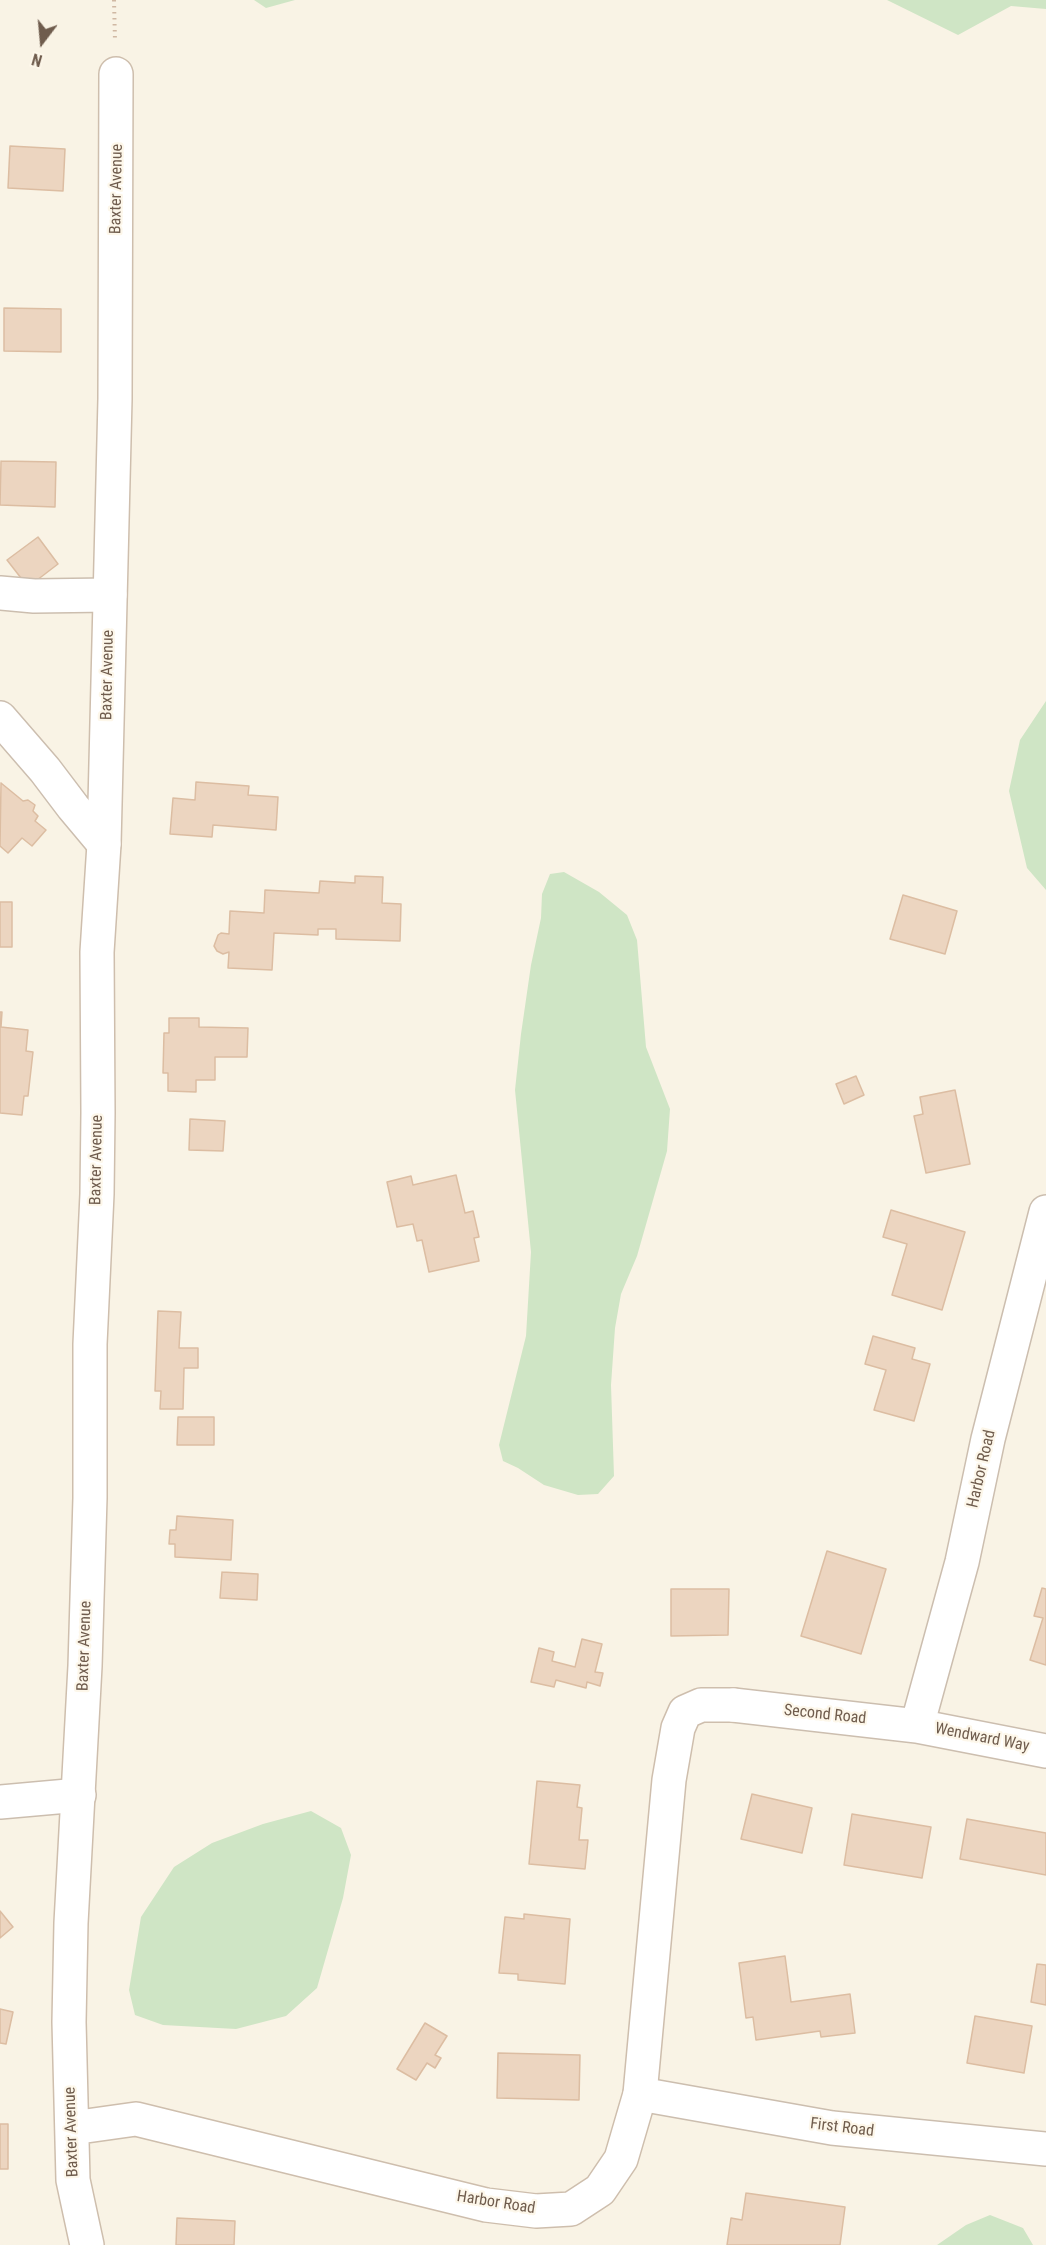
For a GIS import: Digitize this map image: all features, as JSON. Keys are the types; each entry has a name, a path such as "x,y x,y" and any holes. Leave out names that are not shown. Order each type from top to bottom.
{"street":[{"name":"Baxter Avenue","path":"87,2245 73,2180 69,2011 71,1923 85,1666 90,1498 90,1344 97,1194 97,952 104,844 115,399 116,74"},
{"path":"0,593 34,596 110,595"},
{"path":"0,718 104,844"},
{"name":"Harbor Road","path":"917,1726 962,1562 988,1439 1046,1212"},
{"name":"Harbor Road","path":"72,2128 136,2119 486,2205 536,2211 571,2209 600,2190 621,2159 640,2094 669,1780 678,1728 685,1712 701,1705 733,1705"},
{"name":"Second Road","path":"733,1705 917,1726"},
{"name":"Wendward Way","path":"917,1726 1046,1751"},
{"path":"0,1802 78,1795"},
{"name":"First Road","path":"640,2094 832,2128 1046,2150"}],"path":[{"path":"114,0 116,74"}],"green space":[{"path":"254,0 295,0 266,8"},
{"path":"887,0 1046,0 1046,9 1011,6 958,35"},
{"path":"1046,701 1046,890 1027,868 1009,791 1020,740"},
{"path":"564,872 599,892 627,915 637,940 646,1047 670,1109 667,1151 637,1256 621,1294 615,1328 611,1385 614,1476 598,1494 578,1495 544,1485 503,1461 499,1445 526,1336 531,1252 515,1090 521,1034 531,965 541,918 542,894 550,874"},
{"path":"311,1811 341,1828 351,1855 343,1898 317,1988 286,2016 236,2029 163,2025 135,2015 129,1990 141,1917 174,1867 212,1843 263,1824"},
{"path":"990,2215 1023,2228 1033,2245 937,2245 966,2225"}],"building":[{"path":"10,146 65,149 63,191 8,188"},
{"path":"4,308 61,309 61,352 4,351"},
{"path":"1,461 56,462 55,507 0,505"},
{"path":"38,537 58,564 28,587 7,560"},
{"path":"196,782 249,786 248,795 278,797 276,830 213,825 212,837 170,834 173,798 195,800"},
{"path":"1,783 23,801 28,800 35,805 33,811 38,816 35,821 46,830 32,846 22,838 8,853 0,846"},
{"path":"355,876 383,877 382,903 401,904 400,941 336,939 336,929 318,929 318,935 274,933 272,970 228,968 229,952 223,954 214,946 218,935 229,934 230,911 264,913 265,890 319,893 320,881 355,883"},
{"path":"903,895 957,911 945,954 890,939"},
{"path":"0,902 12,902 12,947 0,947"},
{"path":"0,1012 2,1012 1,1027 28,1030 26,1051 33,1052 28,1096 24,1096 22,1115 0,1113"},
{"path":"169,1018 199,1018 199,1027 248,1028 247,1057 215,1057 215,1080 196,1080 196,1092 168,1091 168,1073 163,1073 164,1033 169,1033"},
{"path":"856,1076 864,1095 844,1104 836,1084"},
{"path":"955,1090 970,1164 926,1173 914,1116 923,1114 920,1097"},
{"path":"190,1119 225,1121 223,1151 189,1150"},
{"path":"456,1175 465,1213 473,1211 479,1237 474,1238 479,1261 429,1272 422,1240 417,1241 413,1224 397,1227 387,1182 411,1176 413,1185"},
{"path":"891,1210 965,1232 942,1310 892,1295 907,1244 883,1237"},
{"path":"158,1311 181,1312 179,1348 198,1348 198,1368 184,1368 183,1409 160,1409 161,1391 155,1391"},
{"path":"873,1336 915,1348 912,1359 930,1364 914,1421 874,1410 886,1370 865,1364"},
{"path":"178,1417 214,1417 214,1445 177,1445"},
{"path":"177,1516 233,1520 231,1560 175,1557 175,1544 169,1544 170,1530 176,1530"},
{"path":"827,1551 886,1569 861,1654 801,1636"},
{"path":"222,1572 258,1574 257,1600 220,1598"},
{"path":"1042,1588 1046,1589 1046,1665 1030,1660 1043,1618 1034,1616"},
{"path":"671,1589 729,1589 728,1635 671,1636"},
{"path":"582,1639 602,1644 595,1672 603,1673 600,1686 587,1682 586,1688 556,1680 554,1687 531,1682 539,1648 554,1652 552,1661 575,1667"},
{"path":"537,1781 580,1785 577,1807 582,1808 579,1840 588,1840 585,1869 529,1864"},
{"path":"752,1794 812,1808 802,1853 741,1839"},
{"path":"852,1814 931,1827 922,1878 844,1865"},
{"path":"967,1819 1046,1833 1046,1875 960,1859"},
{"path":"0,1911 13,1927 0,1938"},
{"path":"524,1914 570,1919 565,1984 518,1980 518,1974 499,1973 505,1917 524,1919"},
{"path":"785,1956 791,2002 850,1994 855,2033 821,2037 820,2031 756,2040 753,2017 746,2018 739,1963"},
{"path":"1037,1964 1046,1965 1046,2005 1031,2002"},
{"path":"0,2009 13,2012 6,2044 0,2043"},
{"path":"975,2016 1032,2026 1024,2073 967,2063"},
{"path":"425,2023 447,2036 435,2055 441,2058 435,2068 427,2063 416,2080 397,2069"},
{"path":"498,2053 580,2055 579,2100 497,2098"},
{"path":"0,2124 8,2124 8,2169 0,2169"},
{"path":"746,2193 845,2207 840,2245 727,2245 731,2218 742,2220"},
{"path":"177,2218 235,2221 234,2245 176,2245"}]}
